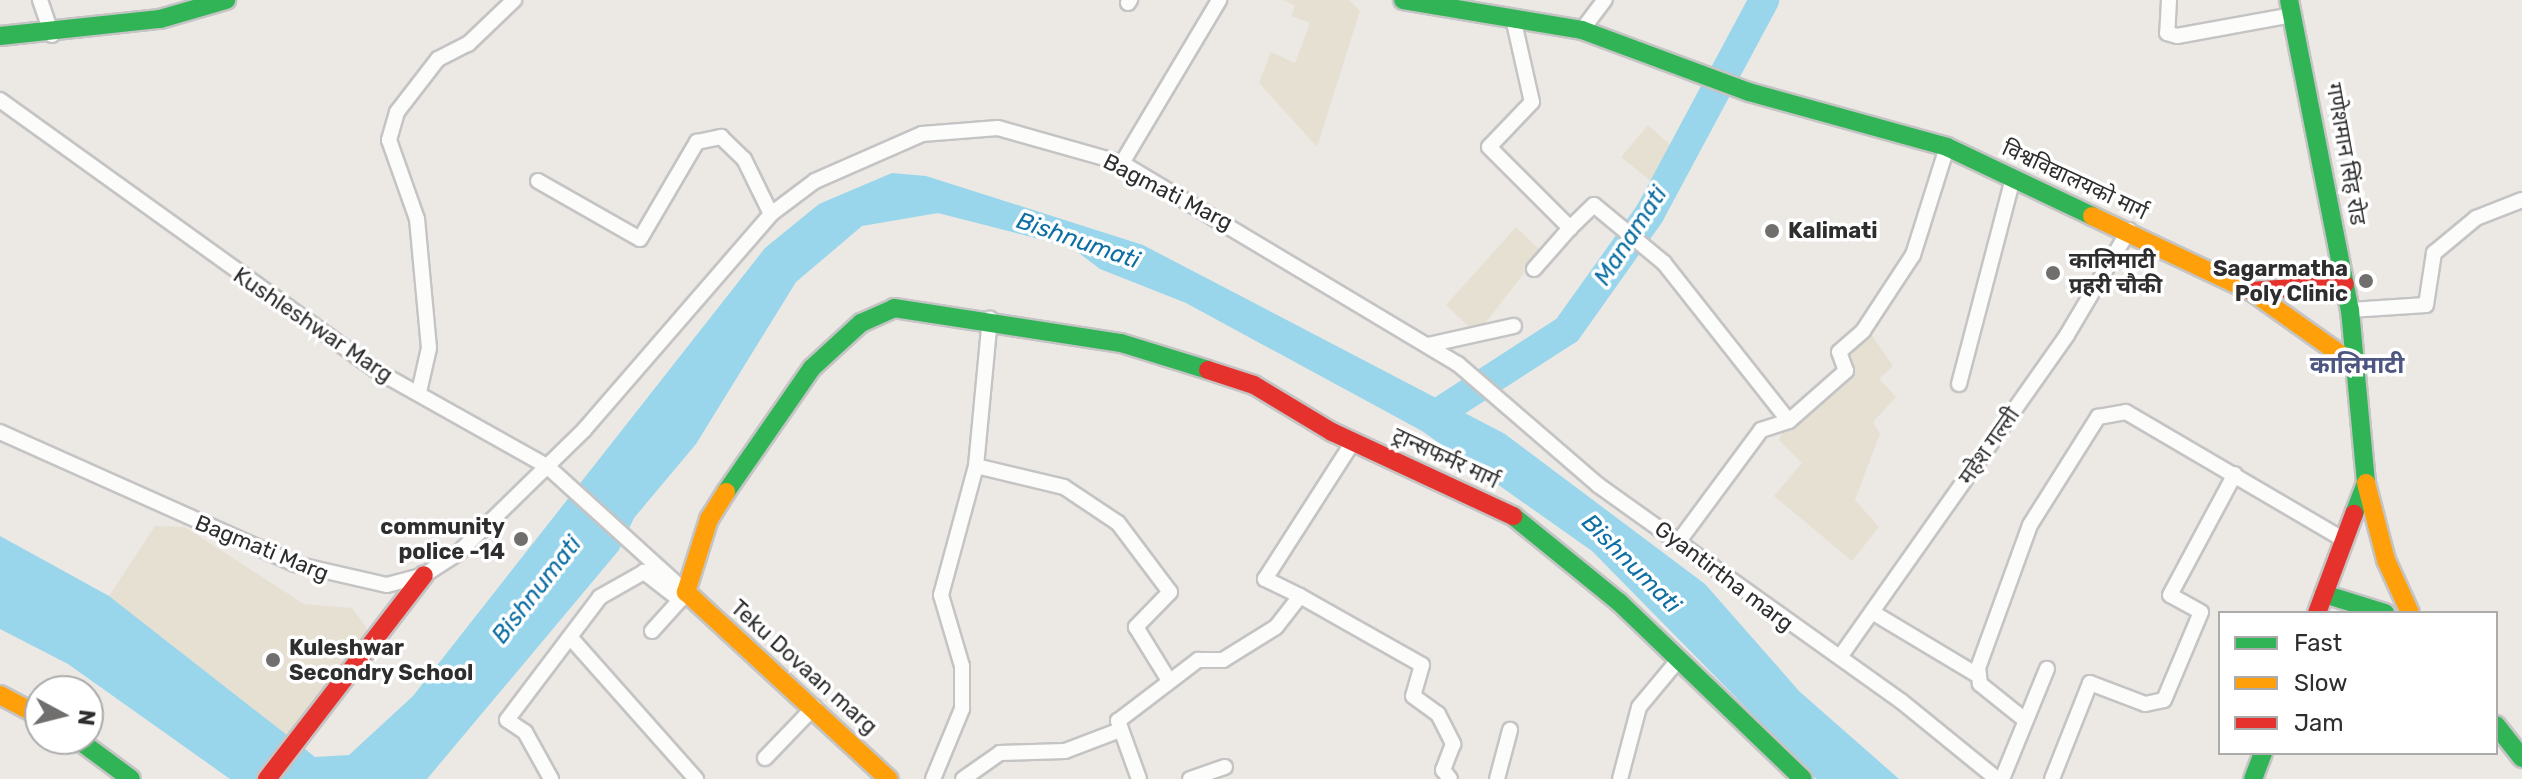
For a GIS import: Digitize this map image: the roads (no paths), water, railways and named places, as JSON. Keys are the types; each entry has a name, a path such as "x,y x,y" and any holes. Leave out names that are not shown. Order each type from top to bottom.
{"main road":[{"path":"0,36 52,35 226,0"},
{"name":"विश्वविद्यालयको मार्ग","path":"1403,0 1582,30 1712,74 1749,92 1947,147 2129,230 2251,291 2357,366"},
{"name":"गणेशमान सिंह रोड","path":"2291,8 2350,310 2366,483 2386,560 2409,611"},
{"path":"2251,291 2345,284"},
{"name":"ट्रान्सफर्मर मार्ग","path":"683,596 709,519 765,430 812,368 861,323 894,308 990,319 1121,343 1254,385 1353,442 1522,521 1679,659 1803,779"},
{"path":"2318,611 2366,483"},
{"path":"267,779 319,718 424,575"},
{"path":"2324,594 2379,611"},
{"name":"Teku Dovaan marg","path":"683,596 814,707 889,779"},
{"path":"0,695 24,708"},
{"path":"2498,728 2522,758"},
{"path":"99,755 131,779"},
{"path":"2253,779 2262,755"}],"street":[{"path":"40,0 52,35"},
{"name":"Kushleshwar Marg","path":"0,100 106,182 379,372 419,392 429,348 417,219 389,140 397,112 438,59 468,44 514,0"},
{"path":"1122,163 1219,0"},
{"path":"1582,30 1605,0"},
{"path":"2169,0 2167,33 2177,36 2291,8"},
{"path":"1513,18 1532,102 1489,147 1570,228"},
{"name":"Bagmati Marg","path":"0,432 295,564 387,585 424,575 458,553 548,467 652,358 771,214 815,181 922,134 998,128 1122,163 1458,364"},
{"path":"538,181 640,239 697,142 721,137 744,159 771,214"},
{"path":"1679,541 1761,430 1789,421 1846,371 1839,352 1863,331 1913,255 1947,147"},
{"path":"1959,384 2013,178"},
{"path":"2350,310 2426,305 2434,253 2476,218 2522,200"},
{"path":"1534,269 1590,204 1628,231 1664,263 1789,421"},
{"name":"महेश गल्ली","path":"1840,657 2067,335 2129,230"},
{"path":"933,779 962,709 962,666 941,595 976,466 990,319"},
{"path":"1428,345 1514,326"},
{"name":"Gyantirtha marg","path":"1458,364 1506,412 1840,657 2000,779"},
{"path":"419,392 548,467 662,566 683,596"},
{"path":"1979,676 2030,525 2098,417 2126,412 2344,540"},
{"path":"1353,442 1265,579 1422,665 1413,696 1438,714 1453,744 1443,770 1450,779"},
{"path":"976,466 1064,487 1118,523 1170,592 1136,627 1168,679"},
{"path":"2052,779 2090,683 2145,704 2164,700 2201,612 2170,595 2235,474"},
{"path":"551,779 525,732 507,720 600,597 639,573 683,596"},
{"path":"652,631 683,596"},
{"path":"1139,779 1118,721 1168,679 1198,660 1223,660 1276,627 1300,596"},
{"path":"1872,612 1979,676 2025,720"},
{"path":"570,637 696,779"},
{"path":"1620,779 1639,707 1679,659"},
{"path":"2000,779 2047,669"},
{"path":"765,758 814,707"},
{"path":"963,779 1000,753 1065,751 1120,730"},
{"path":"1497,779 1510,730"},
{"path":"1190,779 1225,767"}],"water":[{"name":"Bishnumati","path":"892,173 926,176 1143,245 1505,434 1705,584 1799,691 1899,779 1816,779 1592,551 1422,431 1186,303 1100,269 1071,247 938,213 862,226 796,282 696,444 634,518 619,550 427,779 230,779 104,690 104,675 83,675 0,629 0,536 109,596 315,757 349,755 413,696 765,248 819,204"}],"waterway":[{"name":"Manamati","path":"1435,415 1567,330 1650,213 1764,0"}],"place":[{"name":"Kalimati","path":"1772,231"},
{"name":"कालिमाटी प्रहरी चौकी","path":"2053,273"},
{"name":"Sagarmatha Poly Clinic","path":"2366,281"},
{"name":"community police -14","path":"521,539"},
{"name":"Kuleshwar Secondry School","path":"273,660"}],"district":[{"name":"कालिमाटी","path":"2357,366"}]}
